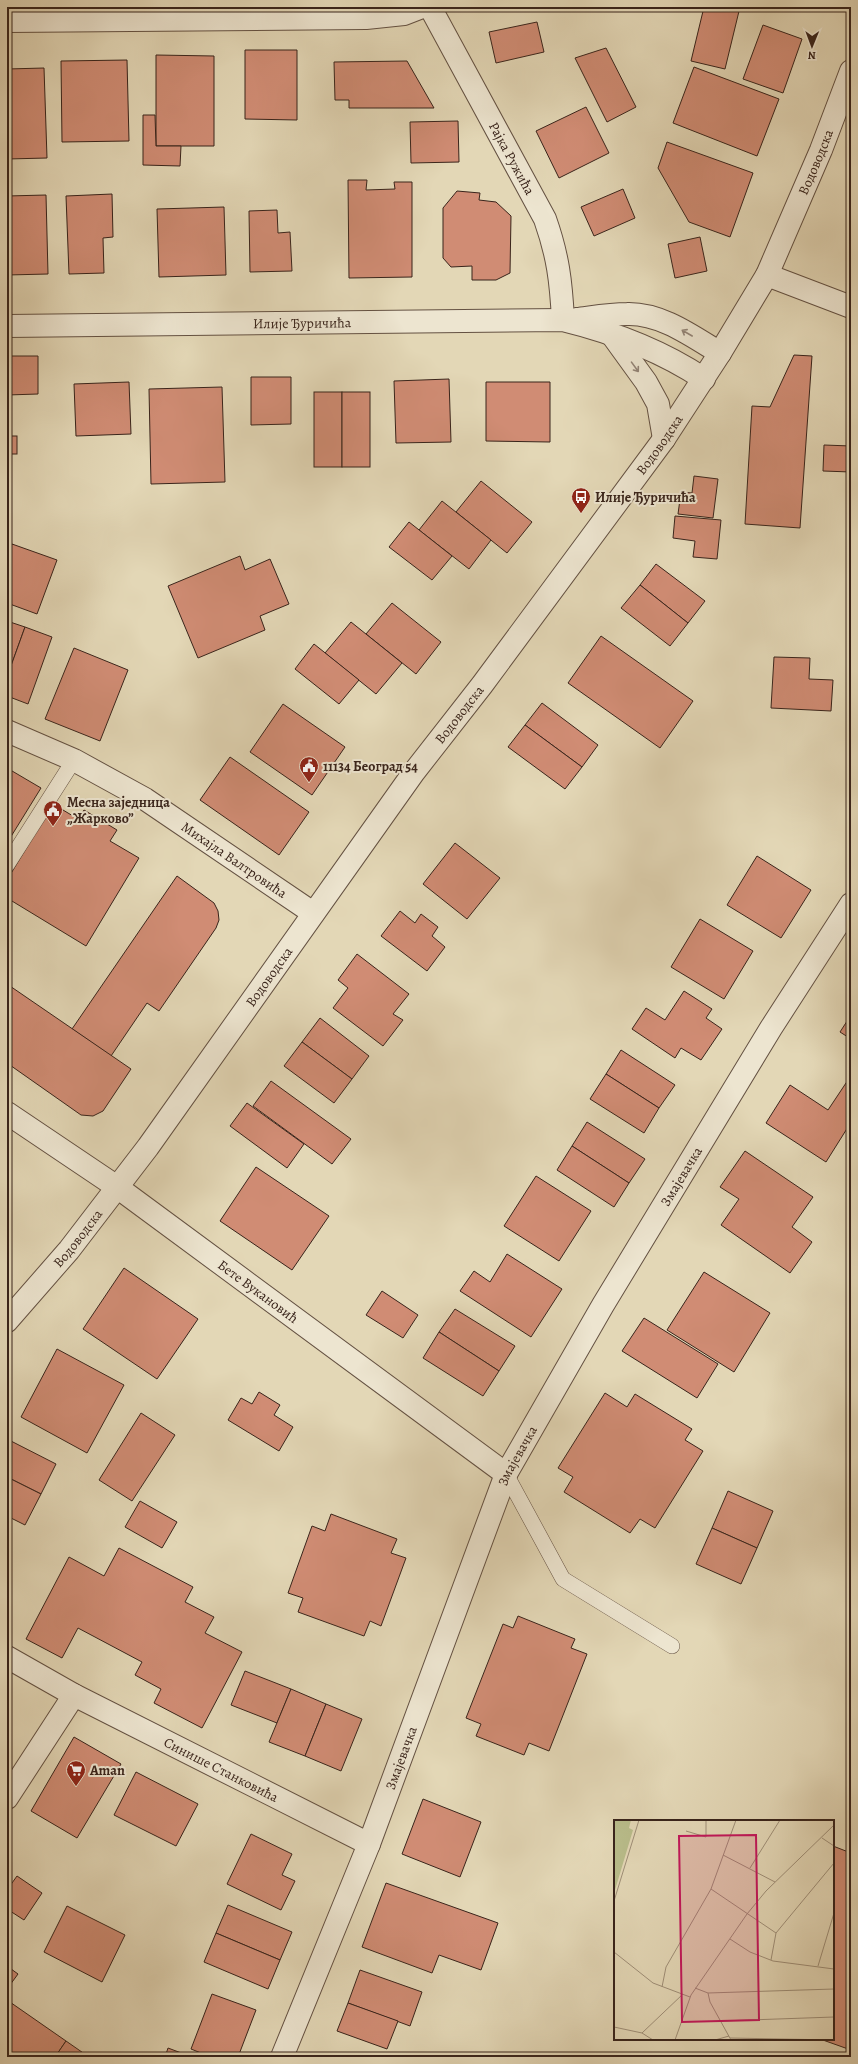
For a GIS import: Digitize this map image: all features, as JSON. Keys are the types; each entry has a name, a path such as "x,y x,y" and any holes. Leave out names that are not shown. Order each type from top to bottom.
{"street":[{"path":"7,21 366,18 404,14 422,7"},
{"name":"Рајка Ружића","path":"430,7 545,219 557,256 561,278 563,320"},
{"name":"Водоводска","path":"7,1321 69,1250 117,1188 414,772 482,685 664,439 704,379 767,275 821,150 851,71"},
{"path":"767,275 849,304"},
{"path":"563,320 627,314 641,315 657,319 681,330 720,353"},
{"name":"Илије Ђуричића","path":"7,326 563,320 594,327 681,364 704,379"},
{"path":"612,335 646,382 658,404 664,439"},
{"name":"Михајла Валтровића","path":"7,731 74,760 146,799 313,913"},
{"name":"Змајевачка","path":"282,2057 368,1844 506,1474 607,1298 771,1028 851,904"},
{"name":"Бете Вукановић","path":"7,1113 117,1188 506,1474"},
{"name":"Синише Станковића","path":"7,1657 74,1695 368,1844"},
{"path":"7,1798 74,1695"}],"lane":[{"path":"7,866 74,760"},
{"path":"506,1474 563,1579 672,1646"}],"building":[{"path":"704,7 740,7 725,69 691,61"},
{"path":"537,22 544,52 496,63 489,32"},
{"path":"763,25 802,39 783,93 743,79"},
{"path":"606,48 636,107 607,122 575,58"},
{"path":"245,50 297,50 297,120 245,119"},
{"path":"156,55 214,56 214,146 156,146"},
{"path":"127,60 129,141 62,142 61,61"},
{"path":"407,61 434,108 349,108 349,100 335,100 334,62"},
{"path":"694,67 779,99 757,156 673,123"},
{"path":"44,68 47,158 7,159 7,69"},
{"path":"586,107 609,153 559,178 536,131"},
{"path":"143,115 155,115 156,146 181,146 180,166 143,165"},
{"path":"458,121 459,162 411,163 410,122"},
{"path":"667,142 753,173 730,237 689,222 658,168"},
{"path":"348,180 367,180 366,190 395,189 394,182 412,182 412,277 349,278"},
{"path":"623,189 635,218 594,236 581,207"},
{"path":"457,191 480,193 479,200 496,202 511,216 510,273 496,280 472,280 472,266 451,267 443,258 443,208"},
{"path":"112,194 113,237 103,238 104,273 69,274 66,196"},
{"path":"46,195 48,274 7,275 7,196"},
{"path":"224,207 226,275 159,277 157,209"},
{"path":"277,210 278,233 290,232 292,271 250,272 249,211"},
{"path":"700,237 707,271 675,278 668,244"},
{"path":"794,355 812,356 800,528 745,524 752,406 770,407"},
{"path":"7,356 38,356 38,394 7,395"},
{"path":"251,377 291,377 291,424 251,425"},
{"path":"449,379 451,442 396,443 394,381"},
{"path":"129,382 131,434 76,436 74,384"},
{"path":"486,382 550,382 550,442 486,441"},
{"path":"222,387 225,482 151,484 149,389"},
{"path":"314,392 342,392 342,467 314,467"},
{"path":"342,392 370,392 370,467 342,467"},
{"path":"7,396 11,396 11,419 7,419"},
{"path":"7,436 17,436 17,454 7,454"},
{"path":"824,445 851,446 851,472 823,471"},
{"path":"694,476 718,479 713,518 678,514 681,492 692,493"},
{"path":"481,481 532,522 507,553 456,512"},
{"path":"442,501 491,540 469,569 419,530"},
{"path":"675,516 721,520 717,559 693,557 695,541 673,538"},
{"path":"409,522 452,556 432,580 389,547"},
{"path":"12,544 57,560 37,614 7,603 7,558"},
{"path":"240,556 245,570 270,559 289,604 260,616 265,630 198,658 168,586"},
{"path":"656,564 705,601 688,623 640,585"},
{"path":"640,585 688,623 670,646 621,608"},
{"path":"392,603 441,642 416,674 366,634"},
{"path":"7,621 25,627 7,677"},
{"path":"351,622 402,663 376,694 325,653"},
{"path":"25,627 52,637 28,704 7,696 7,677"},
{"path":"601,636 693,701 660,748 568,683"},
{"path":"314,644 359,680 339,704 295,669"},
{"path":"74,648 128,670 100,741 45,719"},
{"path":"774,657 810,658 809,679 833,680 831,711 771,708"},
{"path":"542,703 598,745 582,767 525,725"},
{"path":"283,704 345,747 312,795 250,752"},
{"path":"525,725 582,767 565,789 508,747"},
{"path":"230,757 309,812 279,855 200,800"},
{"path":"7,768 41,788 7,843"},
{"path":"53,804 78,819 84,810 117,830 110,841 139,858 86,946 7,898 7,880"},
{"path":"455,843 500,878 467,919 423,884"},
{"path":"757,856 811,890 781,938 727,905"},
{"path":"177,876 214,903 218,911 219,920 216,928 159,1011 147,1003 111,1056 72,1029"},
{"path":"400,911 415,923 421,914 438,927 432,936 445,947 427,971 381,936"},
{"path":"700,919 753,951 724,999 671,967"},
{"path":"357,954 409,994 393,1014 403,1020 383,1046 333,1008 348,988 338,980"},
{"path":"7,984 131,1069 103,1111 93,1116 81,1115 7,1063"},
{"path":"684,991 712,1009 706,1018 722,1029 701,1060 681,1048 675,1058 632,1029 646,1008 665,1020"},
{"path":"851,1015 851,1039 840,1032"},
{"path":"320,1018 369,1056 352,1079 302,1042"},
{"path":"302,1042 352,1079 334,1103 284,1066"},
{"path":"621,1050 675,1085 659,1108 606,1074"},
{"path":"606,1074 659,1108 644,1133 590,1099"},
{"path":"850,1077 851,1129 848,1127 826,1162 766,1123 790,1085 828,1110"},
{"path":"271,1081 351,1139 332,1164 253,1106"},
{"path":"247,1103 304,1144 287,1168 230,1126"},
{"path":"587,1122 645,1159 629,1183 572,1146"},
{"path":"572,1146 629,1183 614,1207 557,1170"},
{"path":"745,1151 813,1197 792,1227 812,1242 790,1273 721,1225 739,1199 720,1187"},
{"path":"256,1167 329,1216 292,1270 220,1221"},
{"path":"536,1176 591,1211 559,1261 504,1226"},
{"path":"507,1254 562,1289 531,1337 460,1291 474,1271 490,1282"},
{"path":"124,1268 198,1319 157,1379 83,1329"},
{"path":"704,1272 770,1313 734,1372 667,1330"},
{"path":"382,1291 418,1315 403,1338 366,1315"},
{"path":"455,1309 515,1346 499,1371 439,1332"},
{"path":"644,1318 718,1364 697,1398 622,1351"},
{"path":"439,1332 499,1371 483,1396 423,1358"},
{"path":"57,1349 124,1385 87,1453 21,1417"},
{"path":"259,1392 280,1405 274,1415 293,1427 279,1451 228,1420 241,1398 252,1404"},
{"path":"605,1393 627,1407 635,1394 692,1429 685,1440 703,1451 655,1528 640,1519 630,1533 564,1492 573,1477 558,1468"},
{"path":"141,1413 175,1435 132,1501 99,1480"},
{"path":"7,1439 56,1464 41,1494 7,1477"},
{"path":"7,1477 41,1494 25,1525 7,1516"},
{"path":"728,1491 773,1511 757,1548 712,1528"},
{"path":"140,1501 177,1522 162,1548 125,1527"},
{"path":"331,1514 397,1539 391,1553 406,1558 381,1626 370,1621 364,1636 298,1612 303,1598 288,1593 312,1526 325,1531"},
{"path":"712,1528 757,1548 741,1584 696,1564"},
{"path":"119,1548 193,1587 185,1602 214,1617 205,1633 242,1652 202,1728 154,1703 161,1689 135,1675 142,1662 78,1628 62,1658 26,1639 69,1557 104,1576"},
{"path":"518,1616 575,1639 571,1648 587,1654 549,1751 529,1743 524,1755 476,1736 481,1724 466,1718 503,1624 513,1628"},
{"path":"245,1671 291,1689 277,1723 231,1705"},
{"path":"291,1689 326,1704 305,1756 269,1742"},
{"path":"326,1704 362,1719 341,1771 305,1756"},
{"name":"Aman","path":"74,1737 121,1764 77,1838 31,1811"},
{"path":"136,1772 198,1804 176,1846 114,1815"},
{"path":"423,1799 481,1822 460,1877 402,1854"},
{"path":"251,1834 292,1854 282,1875 295,1881 281,1910 227,1884"},
{"path":"834,1846 851,1853 851,2050 823,2040 834,2040"},
{"path":"17,1876 42,1893 24,1920 7,1909 7,1890"},
{"path":"386,1883 498,1923 481,1970 439,1955 432,1973 362,1947"},
{"path":"228,1905 292,1932 280,1960 216,1933"},
{"path":"67,1906 125,1935 102,1982 44,1952"},
{"path":"216,1933 280,1960 268,1989 204,1962"},
{"path":"7,1966 18,1974 7,1989"},
{"path":"360,1970 422,1992 410,2026 348,2003"},
{"path":"212,1994 256,2010 238,2057 211,2057 191,2049"},
{"path":"7,2000 66,2041 55,2057 7,2057"},
{"path":"348,2003 398,2021 387,2049 337,2031"},
{"path":"66,2041 89,2057 55,2057"},
{"path":"168,2048 192,2057 165,2057"}],"place":[{"name":"Илије Ђуричића","path":"581,514"},
{"name":"11134 Београд 54","path":"309,783"},
{"name":"Месна заједница „Жарково”","path":"53,827"},
{"name":"Aman","path":"76,1787"}]}
